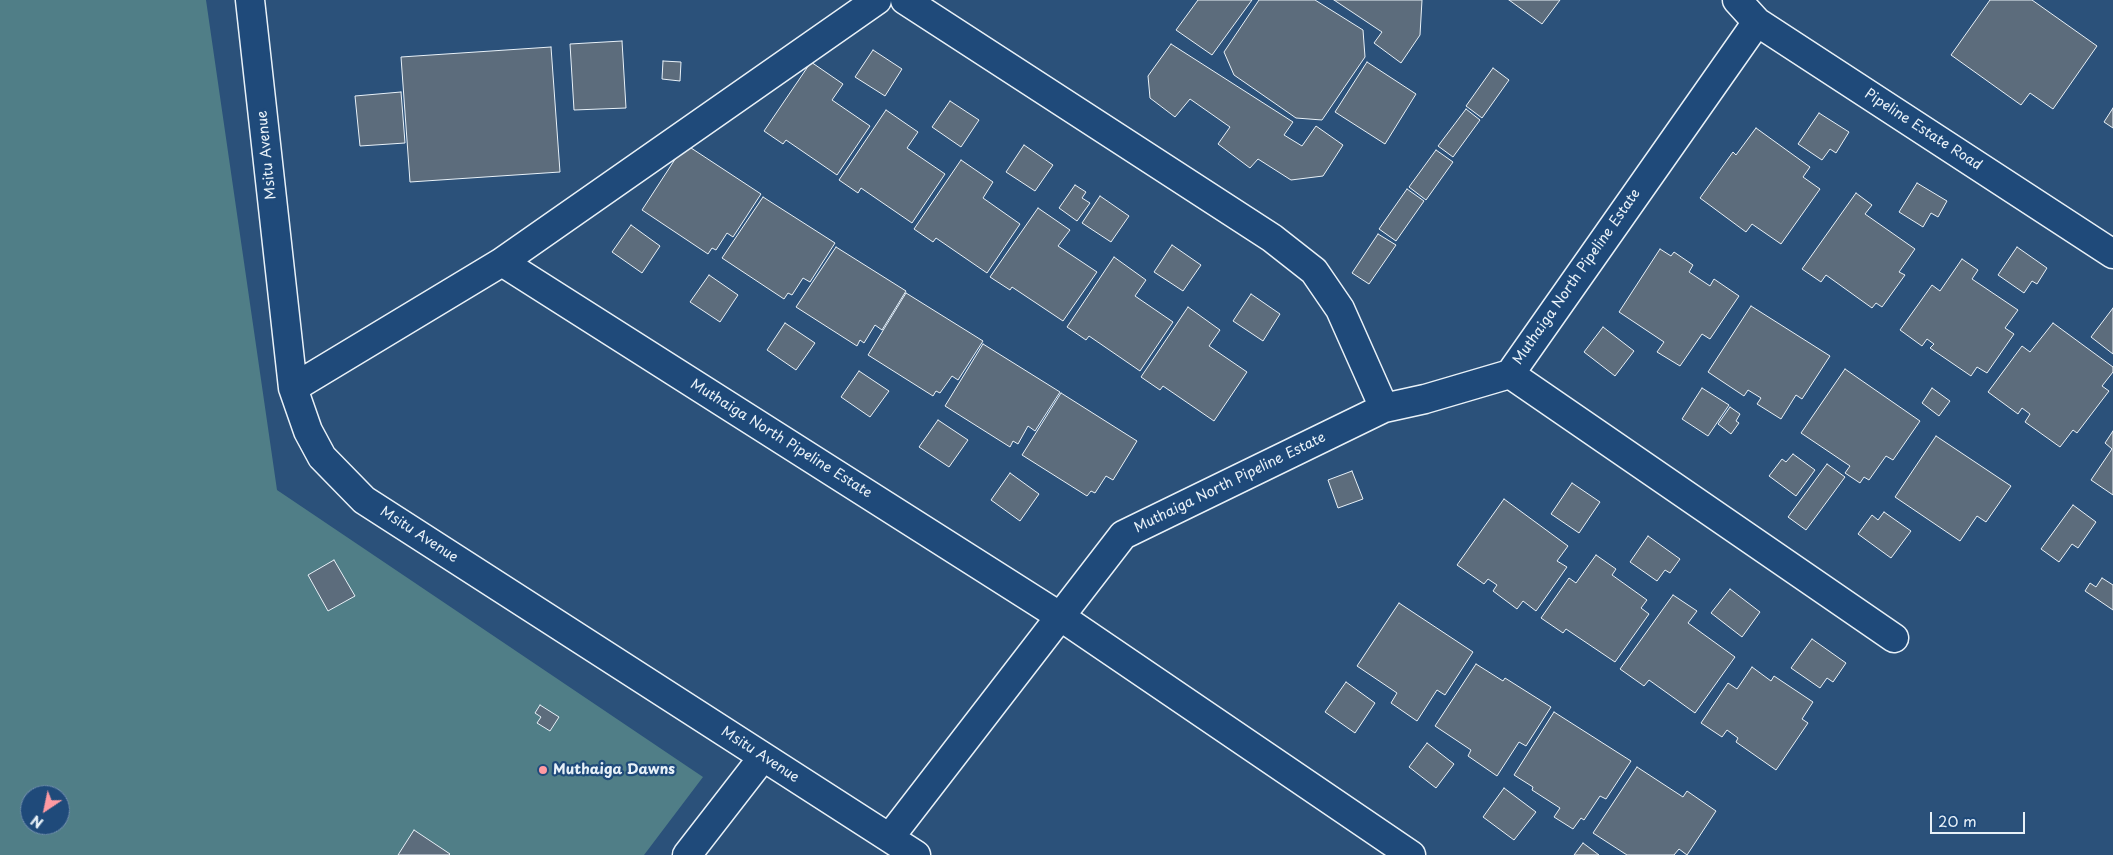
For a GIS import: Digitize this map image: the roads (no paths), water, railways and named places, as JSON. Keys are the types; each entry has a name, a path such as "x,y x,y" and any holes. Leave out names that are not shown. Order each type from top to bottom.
{"street":[{"name":"Msitu Avenue","path":"250,0 293,388 308,431 322,457 364,500 916,855"},
{"path":"293,388 502,262 877,0"},
{"path":"905,0 1272,238 1314,271 1340,309 1384,408"},
{"name":"Pipeline Estate Road","path":"1737,0 1757,22 2113,254"},
{"name":"Muthaiga North Pipeline Estate","path":"890,838 1123,535 1384,408 1425,399 1510,374 1757,22"},
{"name":"Muthaiga North Pipeline Estate","path":"502,262 1061,617 1411,855"},
{"path":"1510,374 1894,638"},
{"path":"687,855 763,757"}],"place":[{"name":"Muthaiga Dawns","path":"543,770"}]}
